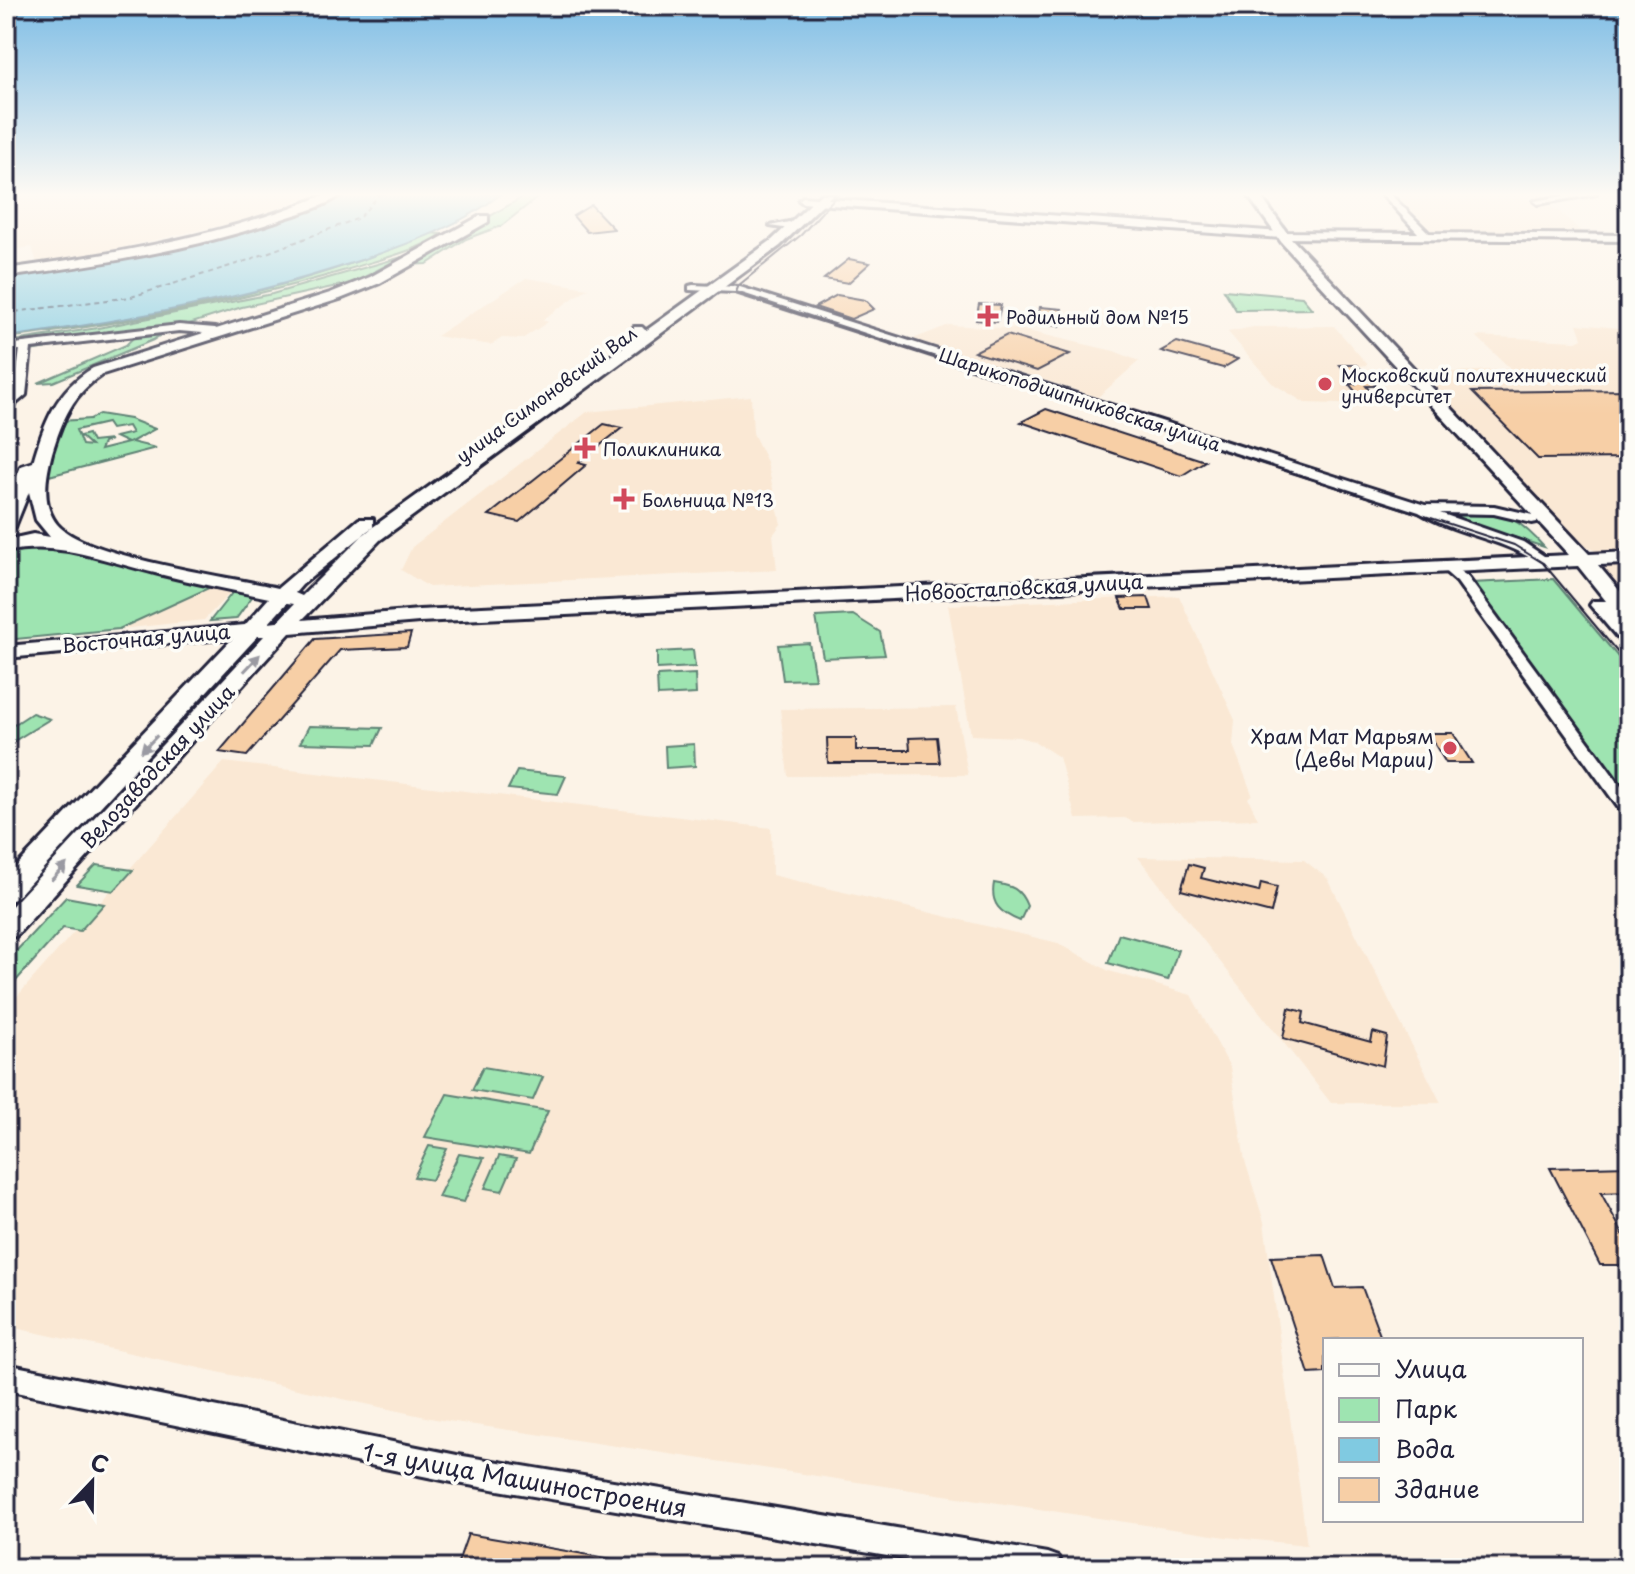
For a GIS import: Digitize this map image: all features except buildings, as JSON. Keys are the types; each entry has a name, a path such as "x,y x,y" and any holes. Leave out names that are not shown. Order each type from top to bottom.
{"main road":[{"path":"6,272 41,267"},
{"path":"87,549 55,533 37,499 35,479 67,394 80,382 122,363 352,288 391,267"},
{"name":"улица Симоновский Вал","path":"308,602 346,560 406,510 647,330 720,267"},
{"name":"улица Симоновский Вал","path":"282,595 323,556 647,330 710,290 730,285 749,267"},
{"path":"1312,267 1514,492 1565,562"},
{"path":"6,527 52,405 72,382 92,370 217,332"},
{"path":"1514,492 1565,562"},
{"path":"6,546 47,541 87,549"},
{"name":"Новоостаповская улица","path":"87,549 350,611 419,616"},
{"name":"Новоостаповская улица","path":"287,625 419,616 1629,558"},
{"name":"Шарикоподшипниковская улица","path":"1565,562 1629,615"},
{"name":"Шарикоподшипниковская улица","path":"1565,562 1629,639"},
{"name":"Велозаводская улица","path":"6,893 220,666 282,595"},
{"name":"Велозаводская улица","path":"6,929 308,602"},
{"name":"Восточная улица","path":"8,651 287,625"},
{"path":"210,632 227,640 220,666"}],"street":[{"name":"Шарикоподшипниковская улица","path":"730,285 1424,509 1446,521 1565,562"},
{"path":"693,288 707,286 710,290"},
{"path":"6,348 179,328 217,332"},
{"path":"6,408 20,395 26,346"},
{"name":"Шарикоподшипниковская улица","path":"1494,510 1514,492"},
{"name":"Шарикоподшипниковская улица","path":"1424,509 1494,510 1532,519"},
{"path":"323,556 321,562 327,566 346,560"},
{"path":"1447,567 1462,579 1629,810"},
{"name":"1-я улица Машиностроения","path":"6,1377 457,1469 1047,1568"}],"shaded area":[{"path":"526,278 588,288 542,320 548,322 522,339 502,338 491,345 436,336"},
{"path":"1577,324 1629,329 1629,552 1601,553 1582,545 1421,374 1511,369 1476,336 1576,341 1582,338"},
{"path":"949,325 1019,329 1114,351 1139,361 1098,397 913,339"},
{"path":"1334,326 1368,365 1358,366 1376,386 1366,387 1379,405 1305,403 1272,383 1228,332 1253,327"},
{"name":"Больница №13","path":"751,396 753,433 767,462 781,524 773,535 777,570 429,587 401,570 412,547 587,412"},
{"path":"1629,563 1629,600 1596,564"},
{"path":"213,586 230,593 204,620 120,629"},
{"path":"1179,596 1235,720 1233,745 1252,794 1248,798 1258,819 1133,822 1125,818 1076,819 1059,757 1034,741 1019,737 971,735 948,605"},
{"path":"956,707 968,775 788,776 780,709"},
{"path":"224,762 771,828 772,875 1058,943 1109,971 1191,995 1230,1067 1245,1161 1264,1222 1307,1545 1226,1537 435,1419 6,1326 6,1009"},
{"path":"1138,857 1304,860 1328,879 1441,1103 1331,1103"}],"green space":[{"path":"354,267 220,302 135,319 6,338 222,300 327,271"},
{"path":"365,267 382,267 355,282 242,307 189,324 6,355 6,342 98,328 272,294"},
{"path":"1224,290 1302,297 1312,309 1236,310"},
{"path":"165,332 153,340 53,382 38,383 126,345 134,337"},
{"path":"99,414 130,419 155,429 131,442 156,448 45,477 61,421 90,419","holes":["107,423 111,429 128,426 132,433 115,437 128,443 100,450 103,443 111,440 92,442 88,434 80,436 91,446 82,445 76,430"]},
{"path":"1490,514 1510,518 1544,547 1445,515"},
{"path":"37,543 213,586 119,629 6,640 6,550"},
{"path":"1553,579 1629,670 1629,804 1471,583"},
{"path":"242,590 254,594 236,619 210,621 232,593"},
{"path":"853,615 880,632 885,655 823,658 816,617"},
{"path":"809,643 815,679 783,680 778,645"},
{"path":"693,650 695,667 657,669 657,652"},
{"path":"695,674 696,694 658,696 657,676"},
{"path":"32,713 50,719 6,746 6,730"},
{"path":"309,726 382,728 374,745 300,743"},
{"path":"694,744 695,766 666,768 665,746"},
{"path":"517,771 566,776 558,794 508,789"},
{"path":"96,865 133,870 114,891 77,885"},
{"path":"994,883 1011,887 1021,895 1027,906 1020,921 998,907"},
{"path":"66,897 104,904 80,931 63,928 6,992 6,962"},
{"path":"1119,934 1178,950 1168,980 1108,963"},
{"path":"483,1067 543,1077 533,1100 472,1090"},
{"path":"447,1094 548,1111 529,1154 425,1137"},
{"path":"429,1146 447,1149 432,1180 414,1177"},
{"path":"459,1154 484,1158 464,1202 438,1197"},
{"path":"499,1156 516,1159 502,1191 485,1188"}],"water":[{"path":"77,267 337,267 276,286 186,307 6,337 6,278"}],"ferry route":[{"path":"6,313 131,297 226,267"}],"tram line":[{"path":"761,267 739,285 736,292 1514,545 1543,563 1629,666"}],"place":[{"name":"Родильный дом №15","path":"988,316"},
{"name":"Московский политехнический университет","path":"1325,384"},
{"name":"Поликлиника","path":"585,448"},
{"name":"Больница №13","path":"624,499"},
{"name":"Храм Мат Марьям (Девы Марии)","path":"1450,748"}]}
